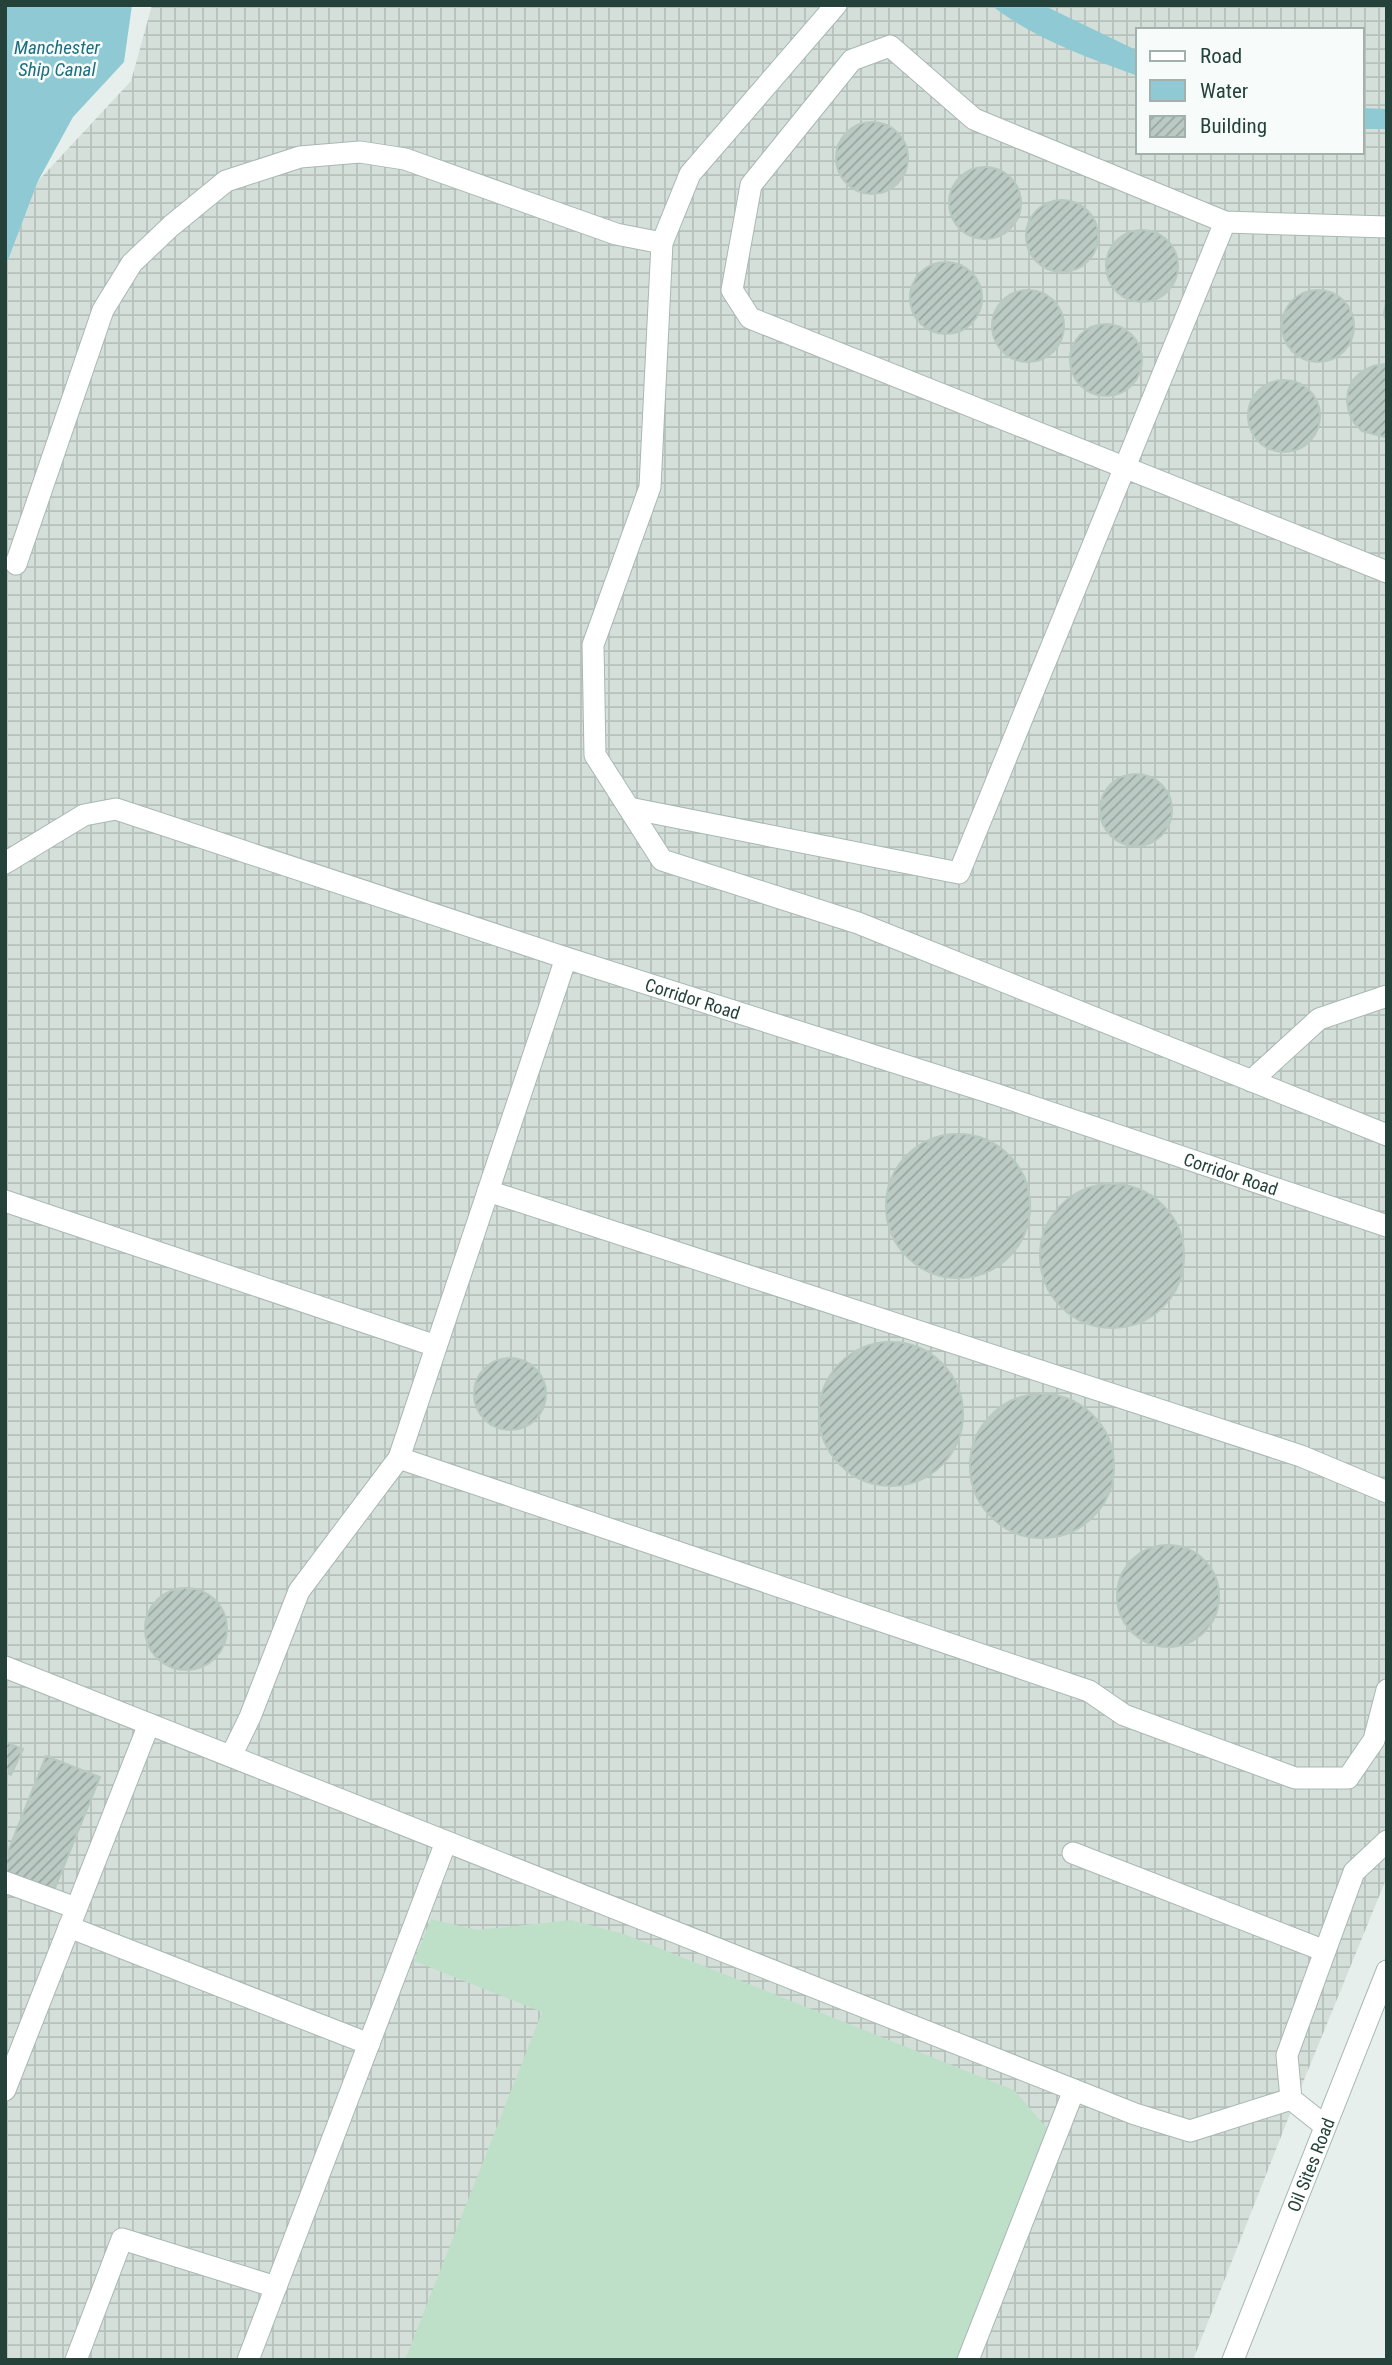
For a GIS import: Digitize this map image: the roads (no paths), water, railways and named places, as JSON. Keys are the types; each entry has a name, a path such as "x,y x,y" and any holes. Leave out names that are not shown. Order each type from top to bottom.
{"street":[{"path":"836,5 690,174 662,243 650,487 593,645 595,755 662,860 858,923 1387,1135"},
{"path":"1387,227 1225,222 974,119 890,46 852,60 751,185 732,290 750,318 1387,572"},
{"path":"16,564 103,310 132,263 171,226 226,181 300,157 360,152 405,159 616,234 662,243"},
{"path":"629,808 959,873 1225,222"},
{"name":"Corridor Road","path":"5,863 84,815 116,809 566,958 998,1095 1387,1226"},
{"path":"230,1756 250,1717 299,1591 399,1458 566,958"},
{"path":"1251,1081 1319,1019 1387,996"},
{"path":"488,1191 1301,1456 1387,1492"},
{"path":"5,1202 436,1346"},
{"path":"399,1458 1089,1690 1124,1715 1295,1777 1348,1778 1374,1740 1387,1689"},
{"path":"5,1667 1135,2114 1190,2132 1291,2099"},
{"path":"5,2090 13,2047 73,1918 149,1724"},
{"path":"1325,2126 1291,2099 1287,2055 1354,1872 1387,1841"},
{"path":"248,2360 446,1842"},
{"path":"1073,1853 1325,1951"},
{"path":"5,1882 73,1918 369,2045"},
{"name":"Oil Sites Road","path":"1233,2360 1387,1971"},
{"path":"968,2360 1074,2090"},
{"path":"76,2360 122,2239 276,2287"}],"water":[{"name":"Manchester Ship Canal","path":"5,5 132,5 124,62 73,117 38,181 5,268"},
{"path":"991,5 1043,5 1136,50 1136,75 1080,54 1008,17"},
{"path":"1364,108 1387,109 1387,129 1364,129"}]}
